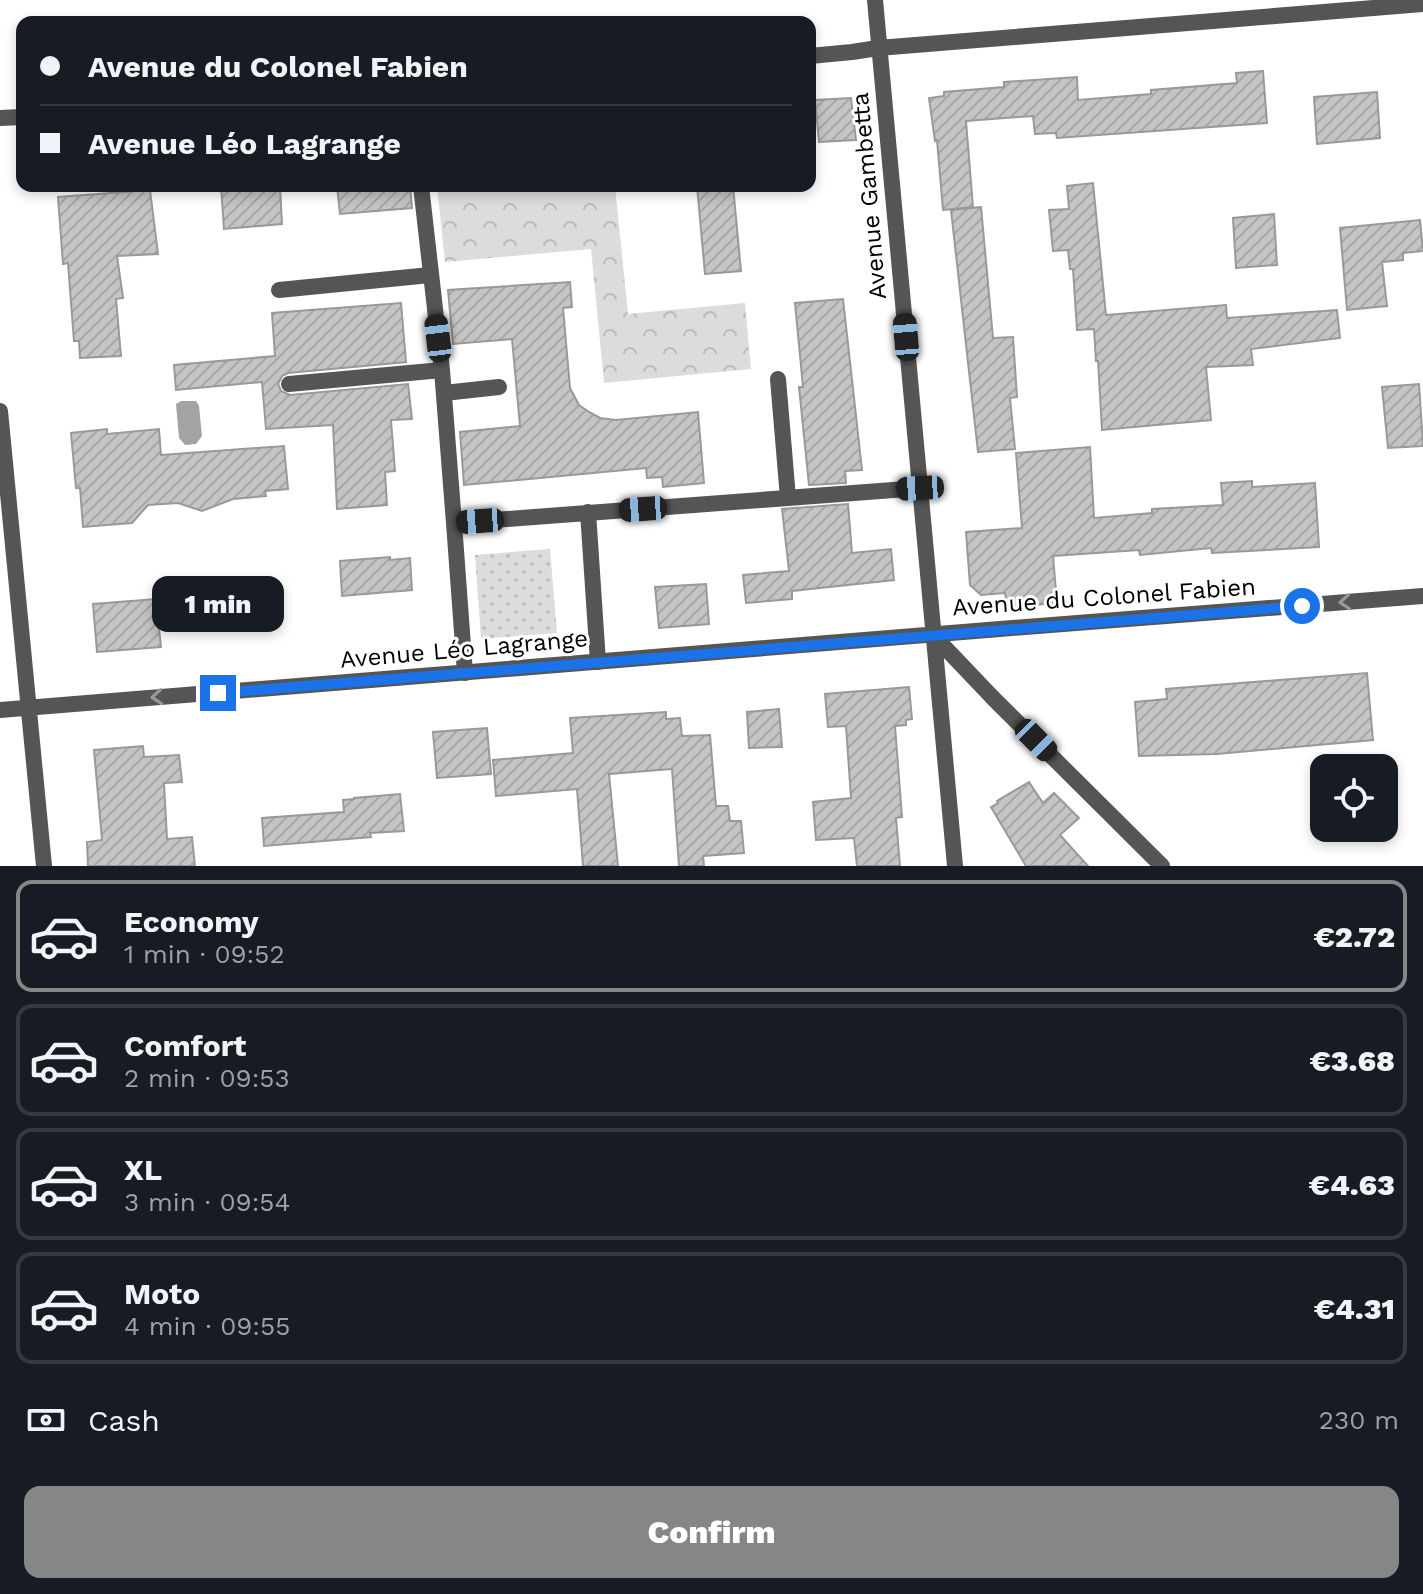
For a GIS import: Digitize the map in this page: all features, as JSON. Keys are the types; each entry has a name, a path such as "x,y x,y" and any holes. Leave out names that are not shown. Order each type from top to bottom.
{"street":[{"name":"Avenue Gambetta","path":"875,0 955,866"},
{"path":"816,55 1423,4"},
{"path":"422,192 442,370 465,673"},
{"path":"279,290 430,275"},
{"path":"289,384 442,370"},
{"path":"778,379 788,498"},
{"path":"444,393 499,387"},
{"path":"0,411 44,866"},
{"path":"454,523 920,488"},
{"path":"588,512 598,662"},
{"name":"Avenue du Colonel Fabien","path":"933,635 1423,596"},
{"path":"933,635 1162,866"},
{"name":"Avenue Léo Lagrange","path":"0,710 933,635"}],"green space":[{"path":"438,192 616,192 628,314 745,303 751,369 604,383 591,249 445,262"},
{"path":"550,549 557,633 481,639 475,555"}],"shaded area":[{"path":"196,401 199,406 202,436 196,444 185,445 179,438 176,404"}],"building":[{"path":"1263,71 1267,123 1057,138 1056,133 1035,134 1033,116 966,121 973,207 943,210 937,140 929,98 944,96 944,92 1004,87 1004,82 1077,77 1078,100 1237,83 1236,73"},
{"path":"1377,92 1380,138 1317,144 1314,97"},
{"path":"851,98 856,140 819,142 816,100"},
{"path":"1093,183 1106,315 1226,305 1227,318 1337,310 1340,338 1251,349 1253,365 1206,367 1211,420 1102,430 1094,329 1077,330 1073,269 1070,269 1068,250 1053,251 1049,210 1069,209 1067,186"},
{"path":"150,192 158,254 117,256 123,298 116,299 121,356 80,358 79,341 74,341 68,263 63,264 58,197"},
{"path":"221,192 280,192 282,224 224,229"},
{"path":"338,192 411,192 412,208 340,214"},
{"path":"698,192 734,192 741,271 705,274"},
{"path":"981,207 993,338 1013,337 1017,397 1010,398 1015,449 978,452 951,210"},
{"path":"1274,214 1277,265 1236,268 1233,218"},
{"path":"1420,220 1423,251 1403,253 1403,260 1382,262 1387,306 1347,310 1340,228"},
{"path":"570,282 572,307 563,308 570,388 579,405 600,418 616,420 698,412 704,483 663,487 662,477 647,478 646,468 464,485 460,432 520,426 512,339 453,344 448,290"},
{"path":"843,299 862,470 845,471 846,483 809,485 799,387 803,387 795,303"},
{"path":"401,303 406,362 288,373 282,376 278,384 281,391 290,395 408,384 412,419 391,420 395,471 385,472 387,505 337,509 333,425 266,429 262,382 176,390 174,365 275,356 272,313"},
{"path":"1419,384 1423,446 1388,448 1382,387"},
{"path":"107,429 107,434 159,429 161,455 284,446 288,489 265,491 266,496 233,499 202,511 178,503 148,505 132,523 83,527 71,433"},
{"path":"1090,447 1094,518 1152,513 1152,509 1223,505 1221,483 1252,481 1252,487 1315,483 1319,547 1212,553 1211,548 1140,555 1139,550 1053,556 1057,603 1007,607 1005,593 981,595 970,585 966,532 1022,528 1016,453"},
{"path":"848,504 852,553 891,549 894,580 792,591 792,599 746,603 743,575 789,571 782,509"},
{"path":"390,557 390,560 410,558 412,590 342,596 340,561"},
{"path":"706,584 709,624 659,628 655,587"},
{"path":"156,599 161,647 97,652 93,604"},
{"path":"1367,673 1373,740 1217,754 1139,756 1135,702 1167,699 1166,689"},
{"path":"909,687 912,719 906,720 906,725 895,726 902,817 896,818 900,866 857,866 854,838 816,840 813,802 851,798 846,726 828,727 825,694"},
{"path":"779,709 782,747 749,748 747,712"},
{"path":"666,712 666,719 680,718 682,736 710,735 716,806 728,806 730,821 741,821 744,853 703,856 704,866 679,866 672,769 609,774 618,866 583,866 577,789 496,796 493,760 573,753 570,718"},
{"path":"487,728 491,774 437,778 433,732"},
{"path":"143,746 144,757 179,755 182,782 164,783 167,839 192,837 195,866 88,866 87,842 102,840 94,750"},
{"path":"1029,782 1043,803 1054,793 1079,818 1060,835 1088,866 1026,866 991,807"},
{"path":"400,794 404,831 370,833 371,837 264,846 262,818 344,812 343,800"}],"route":[{"path":"218,693 1302,606"}]}
